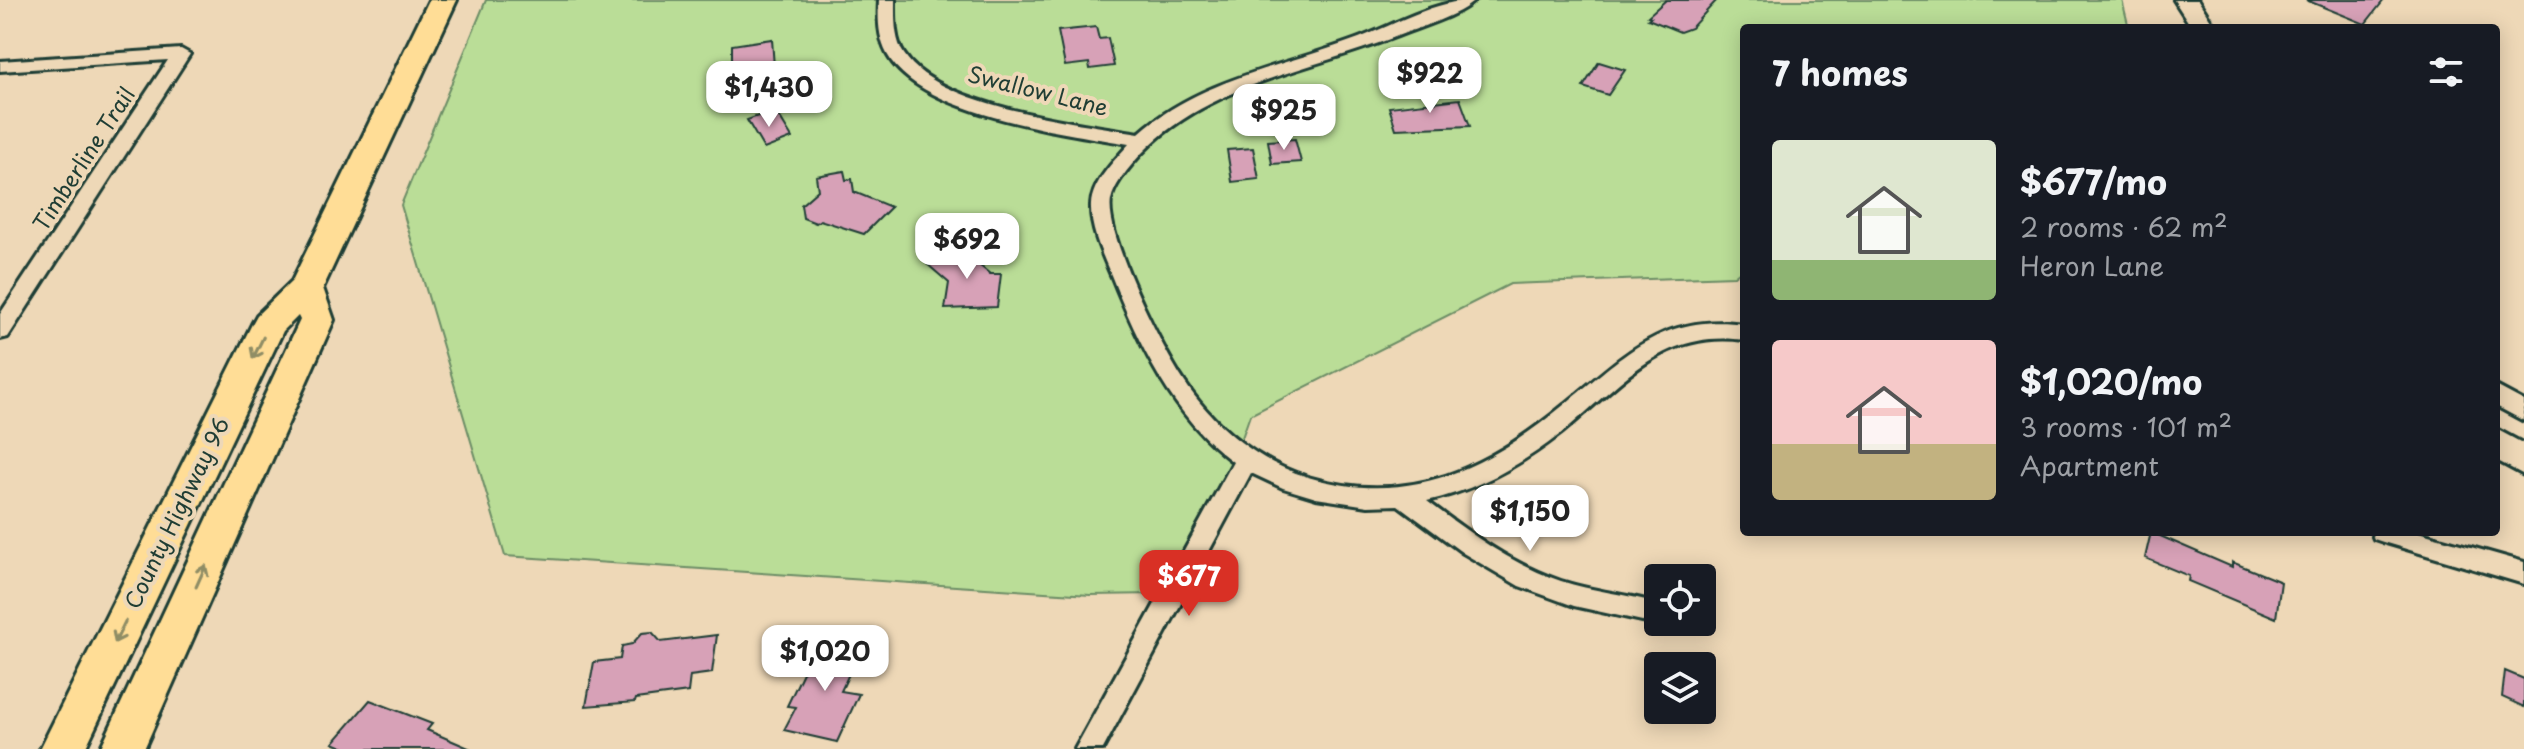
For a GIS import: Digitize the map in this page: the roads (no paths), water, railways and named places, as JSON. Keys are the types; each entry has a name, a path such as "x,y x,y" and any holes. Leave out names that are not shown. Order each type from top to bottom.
{"main road":[{"name":"County Highway 96","path":"62,749 269,324 306,288 443,0"},
{"name":"County Highway 96","path":"122,749 317,320 306,288"}],"street":[{"name":"Swallow Lane","path":"887,0 886,28 899,59 937,90 1004,113 1143,140"},
{"path":"1467,0 1365,42 1222,93 1167,121 1143,140 1111,180 1100,203 1103,224 1130,295 1175,385 1219,436 1246,460 1287,478 1337,493 1370,497 1402,495 1454,485 1477,477 1509,459 1642,352 1659,343 1716,329 1740,332"},
{"path":"2186,0 2201,24"},
{"name":"Timberline Trail","path":"0,66 181,54 0,331"},
{"path":"2500,397 2524,412"},
{"path":"2500,445 2524,462"},
{"path":"1089,749 1246,460"},
{"path":"1402,495 1462,541 1516,573 1551,589 1644,610"},
{"path":"2397,536 2524,573"}]}
